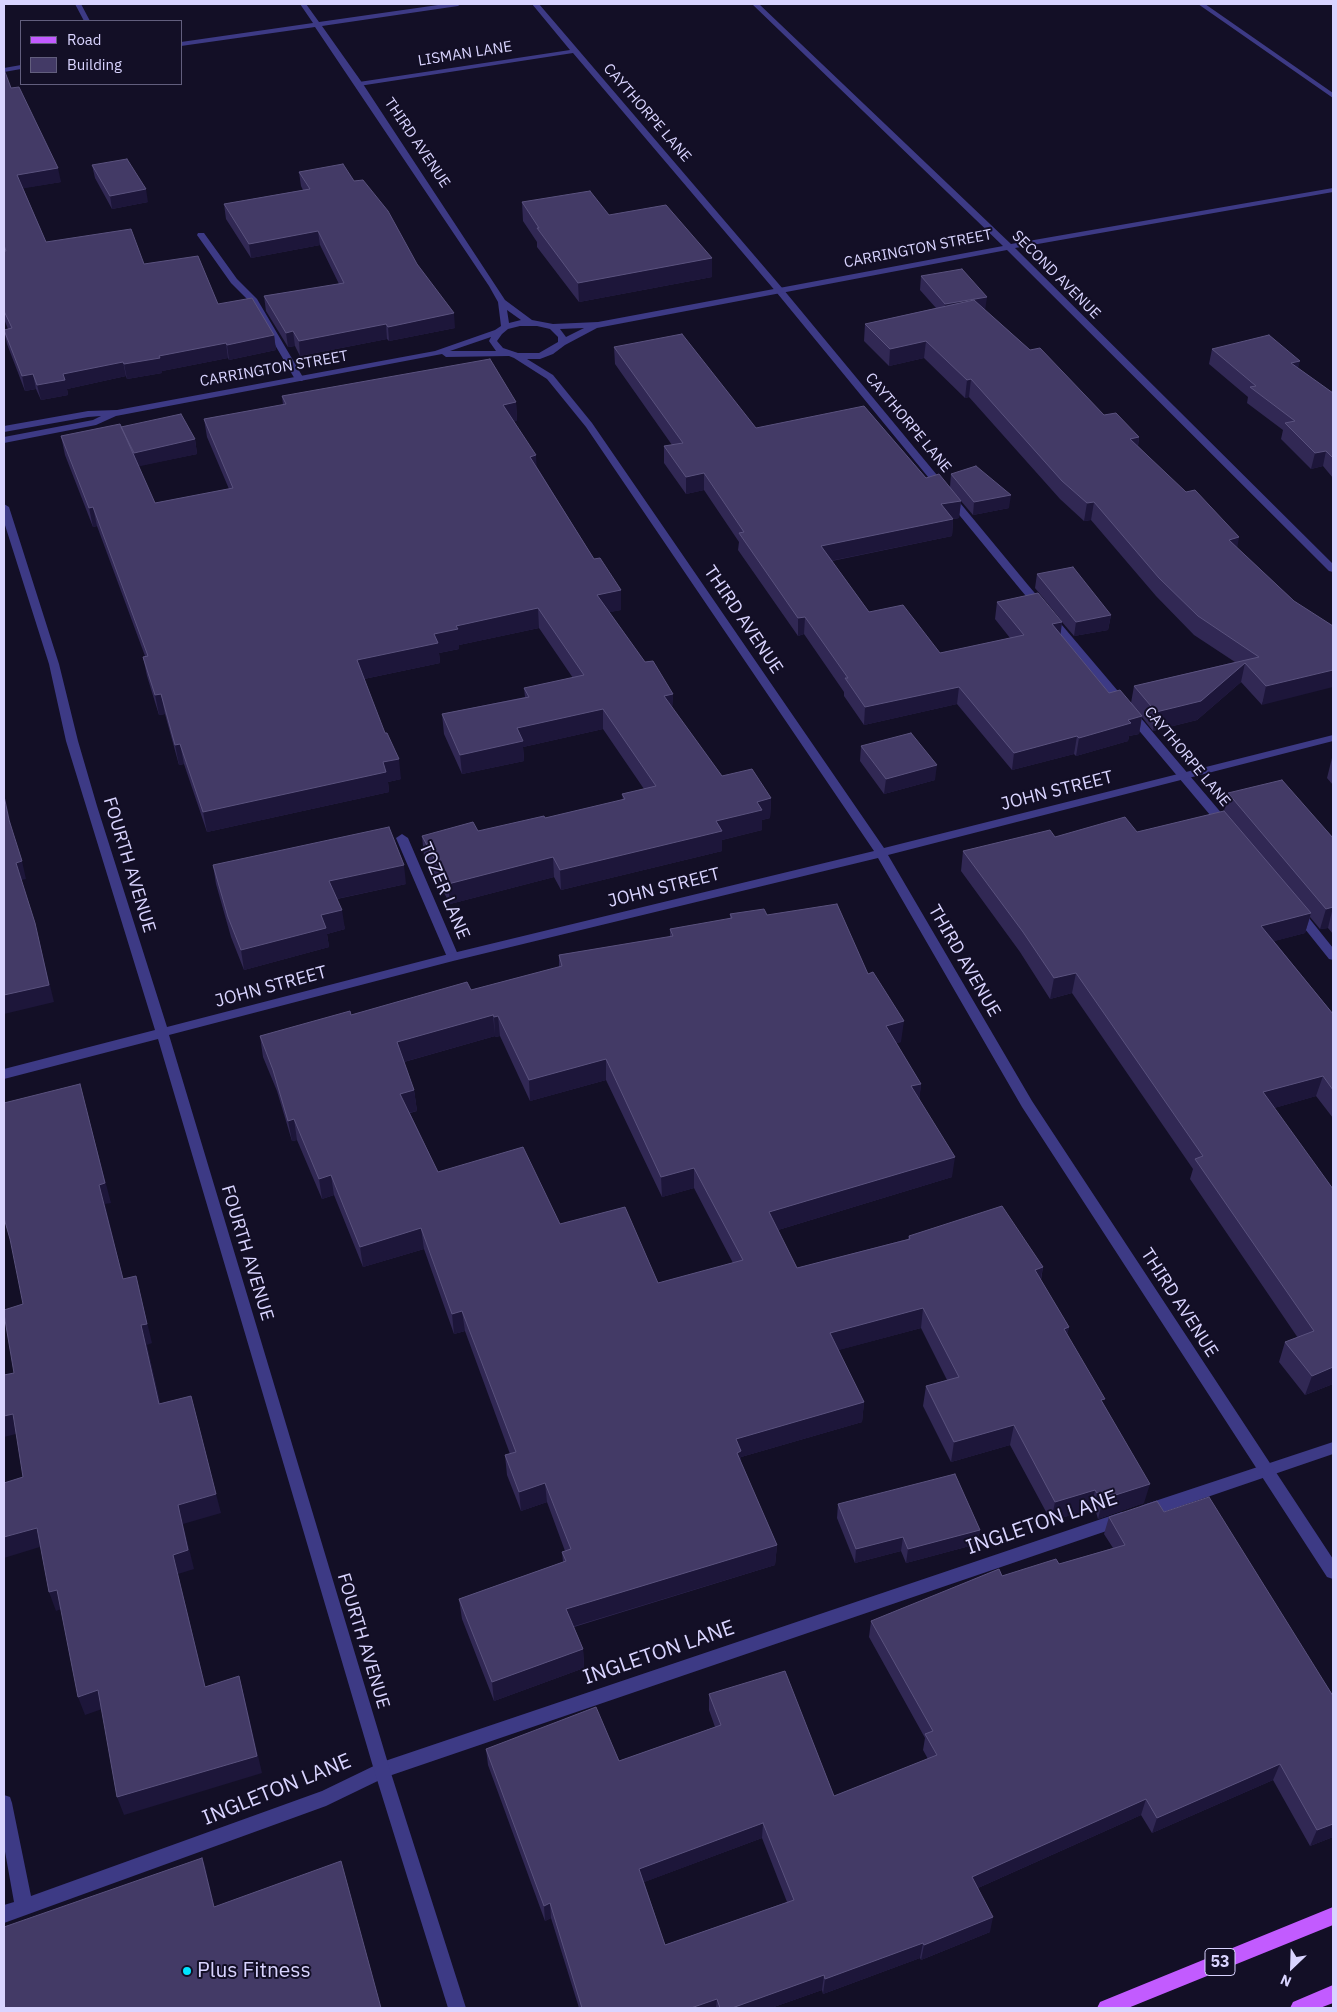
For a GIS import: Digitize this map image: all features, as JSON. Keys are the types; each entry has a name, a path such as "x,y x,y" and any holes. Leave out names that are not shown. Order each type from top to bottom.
{"main road":[{"name":"53","path":"1106,2008 1333,1916"},
{"path":"1299,2008 1333,1994"}],"street":[{"path":"78,4 86,20"},
{"name":"THIRD AVENUE","path":"303,4 359,84 502,302 529,322"},
{"path":"182,44 458,4"},
{"name":"CAYTHORPE LANE","path":"535,4 780,290 1024,587 1232,834"},
{"name":"SECOND AVENUE","path":"755,4 1009,247 1333,569"},
{"path":"1201,4 1333,96"},
{"name":"LISMAN LANE","path":"359,84 575,51"},
{"path":"4,70 20,67"},
{"name":"CARRINGTON STREET","path":"4,429 88,414 117,413 437,354 502,329 529,322 553,327 598,325 1009,247 1333,190"},
{"path":"201,234 234,281 254,301 299,380"},
{"name":"THIRD AVENUE","path":"502,302 502,329 494,341 495,346 506,354"},
{"name":"CARRINGTON STREET","path":"550,365 562,343 598,325"},
{"path":"553,327 562,337 562,343"},
{"name":"CARRINGTON STREET","path":"437,354 506,354 517,356"},
{"path":"517,356 540,356 550,365"},
{"name":"THIRD AVENUE","path":"517,356 550,365 881,854 1027,1104 1333,1572"},
{"name":"CARRINGTON STREET","path":"4,440 96,422 117,413"},
{"name":"FOURTH AVENUE","path":"4,507 54,664 83,778 162,1032 382,1770 457,2008"},
{"name":"JOHN STREET","path":"4,1074 453,957 881,854 1333,738"},
{"name":"TOZER LANE","path":"402,838 453,957"},
{"path":"1292,906 1333,956"},
{"name":"INGLETON LANE","path":"4,1914 326,1798 382,1770 1333,1448"},
{"path":"4,1803 24,1907"}],"building":[{"path":"5,72 11,88 19,87 58,168 17,175 46,242 131,229 144,264 198,256 218,304 252,298 274,335 159,356 160,358 124,364 123,362 63,374 65,380 37,385 33,374 22,376 4,330 12,328 4,311 4,251 6,251 4,245"},
{"path":"127,159 146,189 110,196 92,165"},
{"path":"343,164 354,181 363,180 388,211 417,264 454,313 388,327 386,324 299,341 293,331 286,333 264,296 344,283 318,231 249,244 224,204 310,189 299,172"},
{"path":"590,191 609,215 666,205 712,258 578,283 537,228 539,228 522,202"},
{"path":"962,269 987,297 945,304 921,276"},
{"path":"974,300 1030,350 1040,348 1104,415 1116,413 1139,437 1130,439 1186,492 1195,490 1239,537 1229,540 1294,601 1333,626 1333,670 1266,686 1245,663 1201,701 1156,712 1134,686 1259,657 1198,616 1159,578 1094,502 1087,503 1062,481 971,379 967,380 926,341 890,349 865,324"},
{"path":"682,334 756,428 864,406 926,478 939,474 961,501 941,504 953,519 821,546 869,612 903,605 940,653 1024,635 997,602 1038,593 1062,622 1052,624 1109,693 1120,690 1142,716 1128,720 1131,723 1079,738 1077,736 1014,753 959,687 865,707 845,678 848,678 805,617 798,618 739,533 744,532 704,473 686,477 664,446 683,443 614,347"},
{"path":"1269,335 1300,361 1291,363 1333,393 1333,458 1326,451 1315,453 1285,423 1295,421 1250,387 1256,386 1212,349"},
{"path":"490,359 516,402 503,405 536,455 530,457 594,559 600,558 621,590 597,595 645,662 653,661 673,694 664,696 722,776 752,769 771,798 757,802 762,810 716,821 722,831 560,870 553,857 448,884 422,836 473,822 478,831 544,816 545,818 625,799 622,794 656,786 603,709 517,728 523,741 460,755 442,714 529,697 524,688 584,675 538,608 456,626 458,629 434,634 438,643 357,660 385,733 387,733 399,759 383,762 386,772 203,812 180,744 175,745 161,694 155,695 143,657 148,656 93,507 89,508 61,436 120,424 155,503 233,488 204,419 286,404 282,396"},
{"path":"181,414 195,439 134,453 121,427"},
{"path":"976,466 1011,495 974,502 951,474"},
{"path":"1073,567 1111,615 1076,622 1037,574"},
{"path":"911,733 937,765 886,779 861,746"},
{"path":"1282,780 1333,838 1333,907 1326,909 1228,793"},
{"path":"4,796 9,820 22,861 16,863 35,923 49,985 4,995"},
{"path":"1224,811 1311,913 1261,926 1333,1014 1333,1090 1323,1076 1263,1092 1333,1189 1333,1367 1312,1376 1285,1342 1314,1331 1195,1159 1203,1156 1076,973 1054,978 1023,932 963,851 1050,830 1055,837 1125,817 1137,832"},
{"path":"389,827 404,865 329,881 342,910 321,915 326,928 241,950 228,917 213,865"},
{"path":"837,904 868,974 873,972 904,1021 886,1026 921,1084 911,1086 955,1157 769,1212 797,1268 910,1239 909,1236 1002,1206 1043,1267 1035,1270 1069,1327 1064,1329 1105,1399 1101,1400 1150,1484 1103,1499 1101,1493 1097,1493 1095,1490 1055,1502 1014,1425 954,1442 926,1386 959,1377 923,1308 830,1333 864,1402 736,1439 741,1451 737,1453 777,1545 566,1609 583,1649 492,1682 459,1599 566,1561 562,1552 571,1549 545,1483 519,1492 505,1455 516,1452 462,1311 452,1314 421,1228 360,1247 331,1175 319,1179 294,1119 288,1121 273,1070 260,1036 350,1011 351,1015 467,982 471,990 562,966 559,955 673,936 670,929 732,918 730,914 764,909 767,915","holes":["493,1015 494,1017 498,1016 529,1080 606,1059 661,1177 694,1168 743,1260 658,1283 625,1207 560,1224 523,1147 438,1172 400,1094 414,1090 397,1042"]},
{"path":"80,1084 105,1183 99,1185 123,1279 136,1276 147,1324 141,1325 159,1404 191,1396 216,1494 178,1505 188,1550 173,1555 205,1687 239,1676 257,1756 117,1797 98,1690 78,1697 57,1590 49,1592 37,1528 4,1537 4,1483 23,1477 13,1414 4,1416 4,1375 14,1373 4,1310 23,1304 4,1218 4,1103"},
{"path":"955,1474 980,1530 908,1549 903,1537 856,1549 838,1504"},
{"path":"1209,1497 1333,1696 1333,1824 1317,1830 1280,1764 1157,1818 1146,1799 972,1877 993,1917 924,1945 923,1943 825,1979 824,1975 732,2008 720,2008 717,1999 691,2008 582,2008 550,1903 544,1906 486,1749 596,1707 619,1761 721,1725 709,1694 785,1671 834,1796 937,1755 925,1734 933,1731 871,1621 999,1569 1002,1576 1056,1559 1059,1564 1125,1545 1109,1517 1157,1501 1164,1512","holes":["763,1823 794,1900 665,1945 639,1869"]},
{"name":"Plus Fitness","path":"202,1858 214,1907 341,1861 381,2008 4,2008 4,1927"}],"place":[{"name":"Plus Fitness","path":"187,1971"}]}
